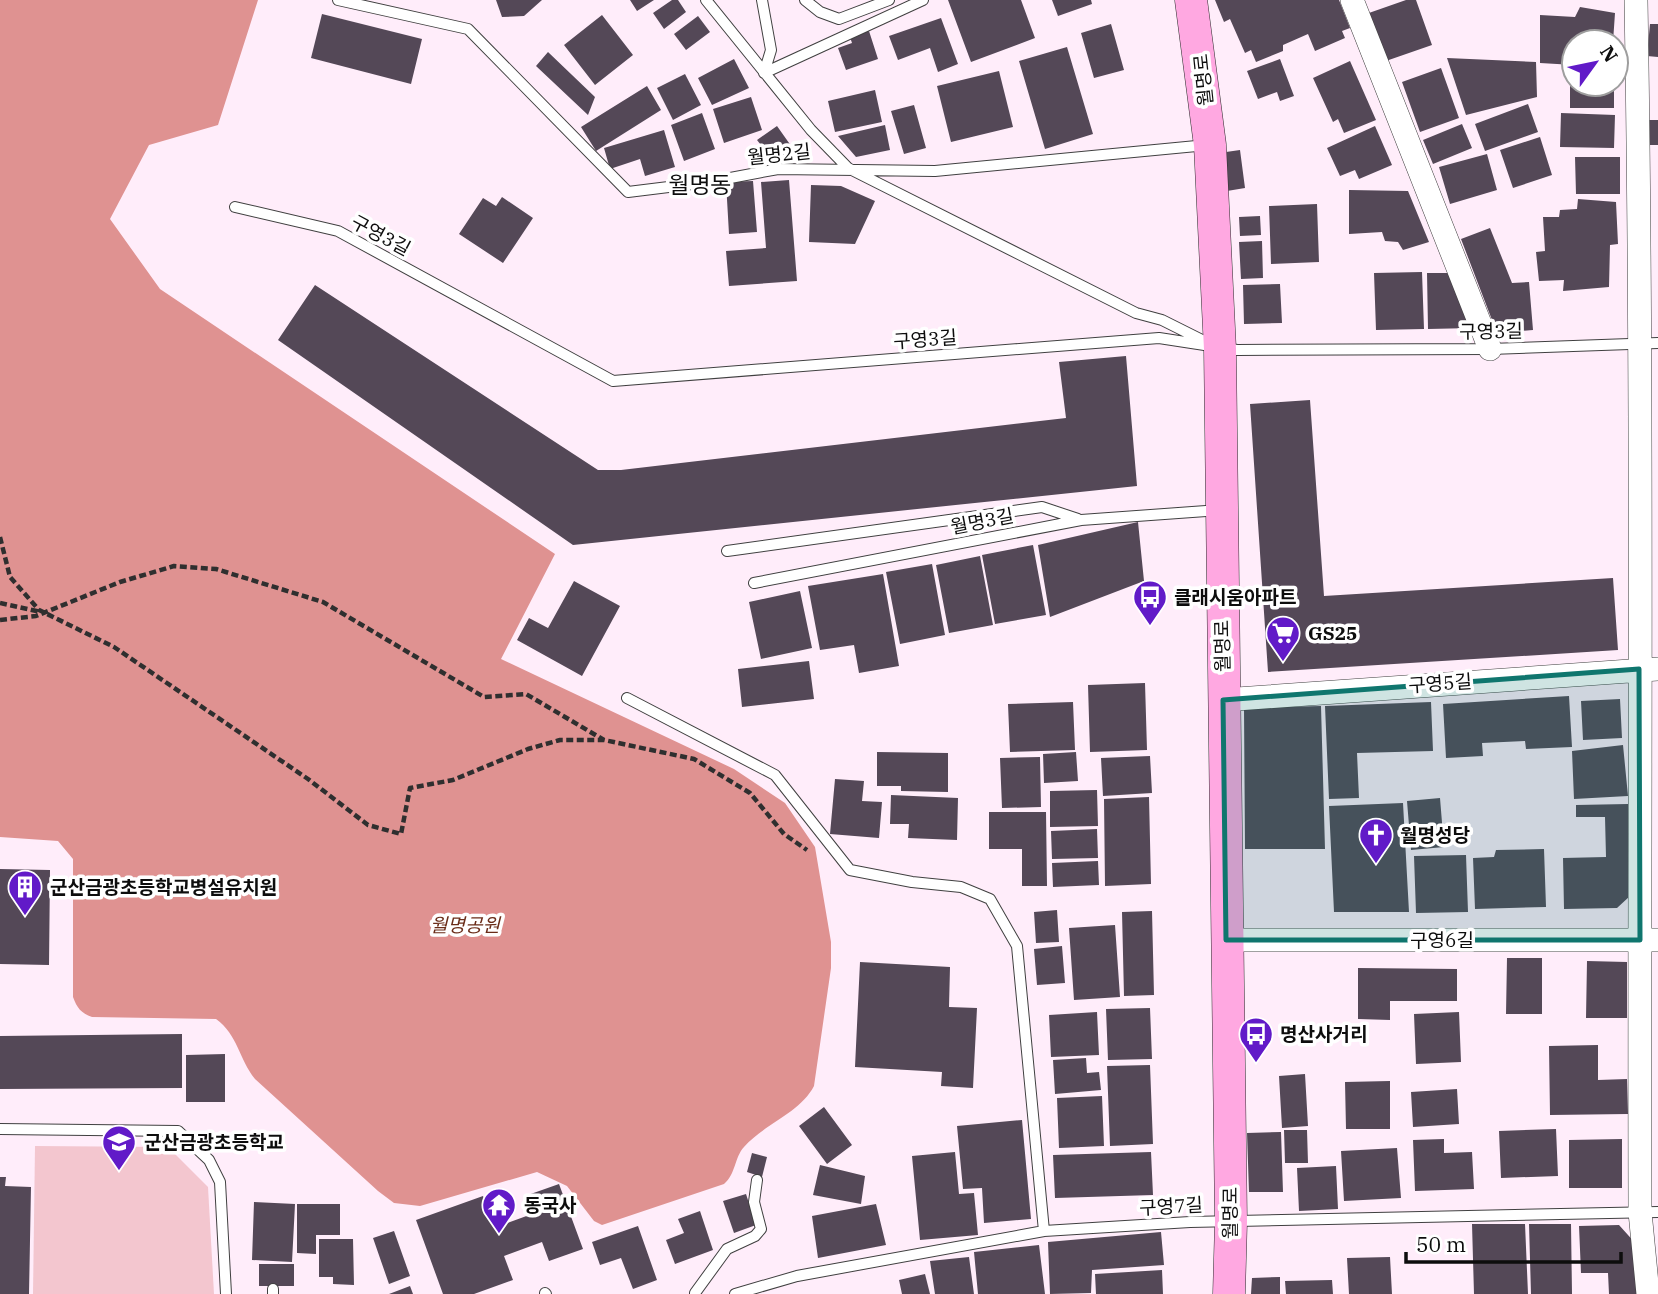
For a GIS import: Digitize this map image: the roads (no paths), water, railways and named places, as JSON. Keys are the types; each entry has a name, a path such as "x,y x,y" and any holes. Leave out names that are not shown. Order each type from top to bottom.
{"street":[{"name":"월명로","path":"1191,0 1210,145 1220,349 1231,1222 1229,1294"},
{"path":"1352,0 1490,349"},
{"path":"1636,0 1650,344 1648,1294"},
{"path":"1651,0 1658,2"},
{"name":"구영5길","path":"1223,701 1648,669"},
{"name":"구영6길","path":"1226,940 1649,940"}],"lane":[{"name":"월명2길","path":"338,0 468,29 628,192 709,182 778,169 935,171 1210,145"},
{"path":"706,0 811,130 848,168 1136,313 1162,320 1220,349"},
{"path":"762,0 771,50 764,73"},
{"path":"805,0 820,12 839,19 889,0"},
{"path":"764,73 923,0"},
{"name":"구영3길","path":"235,207 338,231 612,381 1159,338 1220,349 1490,349 1650,344"},
{"path":"727,551 1042,507 1080,520"},
{"name":"월명3길","path":"754,583 1080,520 1220,510"},
{"path":"627,698 775,775 850,870 912,882 961,887 990,899 1017,946 1044,1231"},
{"path":"0,1129 167,1128 184,1135 209,1160 220,1182 226,1294"},
{"path":"694,1294 727,1249 755,1236 761,1229 754,1202 757,1180"},
{"name":"구영7길","path":"735,1294 797,1276 1044,1231 1231,1222 1649,1212"}],"place":[{"name":"클래시움아파트","path":"1150,627"},
{"name":"GS25","path":"1283,663"},
{"name":"월명성당","path":"1376,865"},
{"name":"군산금광초등학교병설유치원","path":"25,917"},
{"name":"명산사거리","path":"1256,1064"},
{"name":"군산금광초등학교","path":"119,1172"},
{"name":"동국사","path":"499,1235"}],"district":[{"name":"월명동","path":"700,184"}],"park label":[{"name":"월명공원","path":"465,925"}]}
